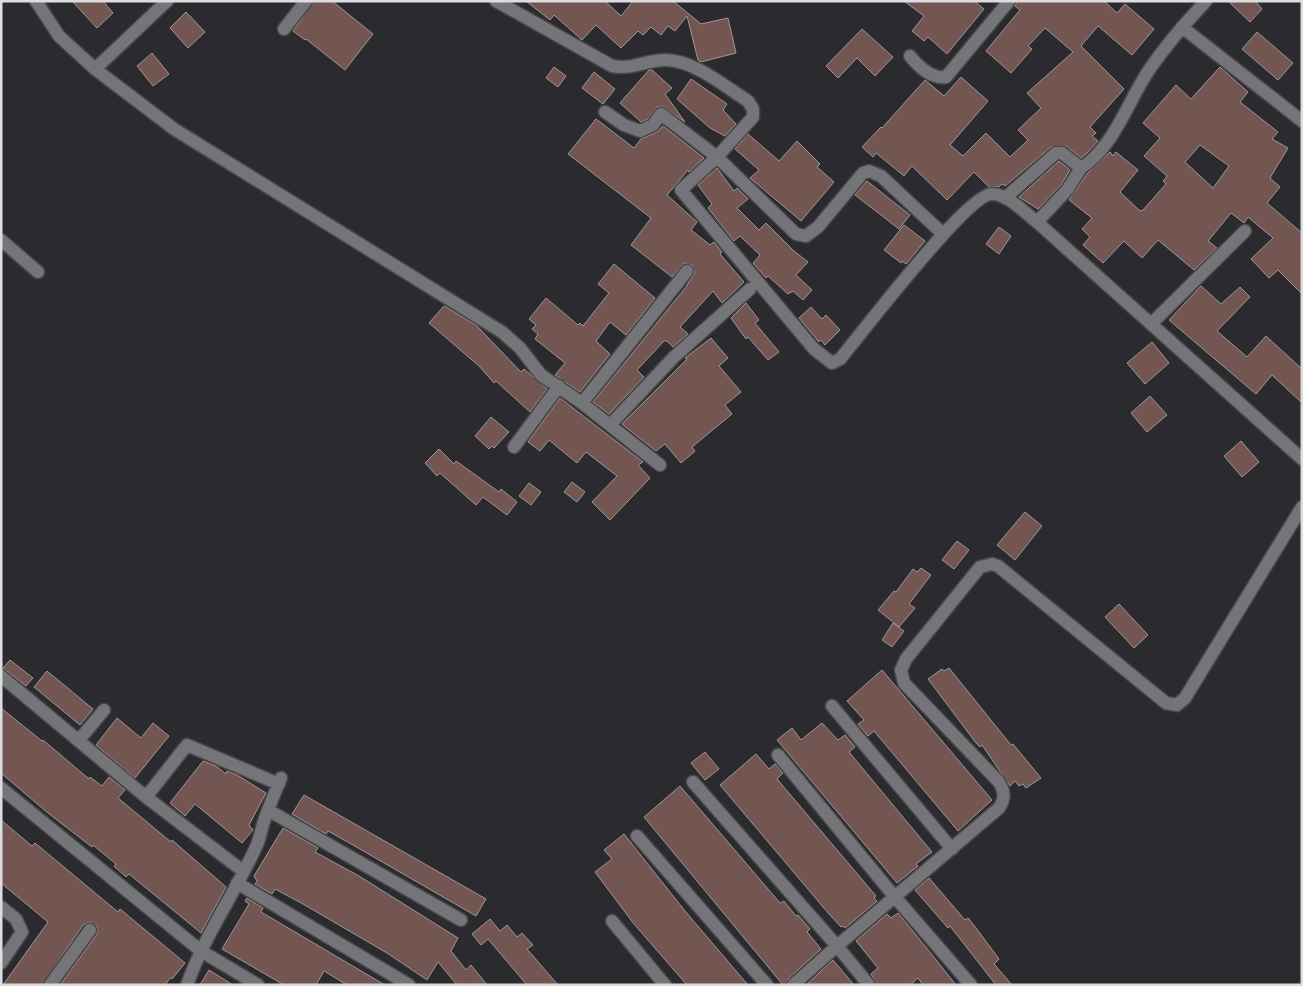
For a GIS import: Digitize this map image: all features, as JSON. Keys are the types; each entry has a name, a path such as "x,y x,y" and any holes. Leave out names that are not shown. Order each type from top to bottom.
{"street":[{"path":"36,1 58,36 94,69 174,129 502,332 520,348 541,375 582,402 660,465"},
{"path":"94,69 166,1"},
{"path":"284,29 306,1"},
{"path":"496,1 612,66 626,68 662,60 672,60 690,66 748,100 753,110 753,117 717,157 682,190 814,349 832,363 840,359 943,234 982,196 994,194 1006,198 1037,222 1302,459"},
{"path":"910,56 932,75 939,78 946,77 1009,1"},
{"path":"1037,222 1067,190 1081,168 1089,162 1110,136 1148,72 1182,27 1206,1"},
{"path":"1182,27 1302,122"},
{"path":"605,112 624,125 640,131 653,125 661,114 717,157 796,234 806,236 818,227 862,173 869,171 880,176 943,234"},
{"path":"1006,198 1056,154 1062,153 1081,168"},
{"path":"1151,324 1245,231"},
{"path":"1,240 38,272"},
{"path":"582,402 687,271"},
{"path":"610,425 674,357 750,289"},
{"path":"514,447 559,386"},
{"path":"793,985 894,896 952,849 999,808 1003,802 1003,788 999,782 904,683 901,670 906,659 980,567 992,564 998,566 1166,703 1177,705 1186,698 1302,506"},
{"path":"1,676 146,797 244,871"},
{"path":"832,706 952,849"},
{"path":"79,740 104,710"},
{"path":"146,797 187,745 280,781 268,810 257,846 201,950 188,985"},
{"path":"778,755 894,896 972,985"},
{"path":"693,782 869,985"},
{"path":"1,788 201,950 258,985"},
{"path":"268,810 461,920"},
{"path":"637,836 767,985"},
{"path":"237,883 409,985"},
{"path":"1,907 16,919 22,932 1,962"},
{"path":"612,921 665,985"},
{"path":"50,985 90,930"}],"building":[{"path":"72,1 103,1 113,13 97,28"},
{"path":"314,1 332,1 373,34 345,70 293,31"},
{"path":"526,1 605,1 621,16 633,1 673,1 701,24 728,18 736,53 701,62 698,60 687,16 675,31 668,26 661,35 651,27 643,35 638,31 621,48 596,25 582,40 554,15 550,20"},
{"path":"904,1 974,1 984,9 947,54 928,37 924,41 912,31 924,16"},
{"path":"1017,1 1104,1 1117,13 1125,4 1154,29 1132,55 1098,26 1081,46 1124,89 1090,127 1096,133 1092,136 1098,141 1087,153 1081,158 1066,146 1051,147 1005,186 1002,184 999,187 989,187 974,172 947,200 912,166 904,176 876,153 873,157 862,147 882,128 925,80 944,96 961,77 988,101 950,145 963,156 986,133 1010,157 1028,140 1018,130 1041,108 1027,93 1073,52 1045,28 1028,46 1032,49 1011,73 986,51 1020,10 1015,6"},
{"path":"1228,1 1255,1 1262,9 1250,22"},
{"path":"186,12 205,32 188,48 170,28"},
{"path":"862,29 893,57 875,76 857,58 838,78 826,66"},
{"path":"1257,32 1293,63 1278,80 1242,49"},
{"path":"152,53 169,74 153,86 137,66"},
{"path":"554,67 566,76 558,87 546,78"},
{"path":"1220,67 1248,92 1240,102 1278,132 1272,139 1288,148 1270,178 1280,187 1267,203 1302,233 1302,294 1278,270 1269,278 1251,259 1273,238 1248,217 1244,223 1231,213 1208,241 1217,248 1194,270 1158,240 1142,258 1124,241 1103,263 1083,245 1090,237 1082,229 1092,218 1069,200 1087,174 1110,152 1113,156 1116,152 1138,170 1120,192 1140,211 1143,210 1166,184 1163,181 1167,176 1144,156 1160,138 1143,123 1176,85 1191,99","holes":["1200,145 1229,166 1213,188 1185,162"]},
{"path":"649,70 652,70 672,88 665,94 685,122 662,106 657,107 648,119 641,122 620,103"},
{"path":"594,72 615,89 603,104 582,88"},
{"path":"691,79 727,104 723,110 736,124 725,136 710,128 677,99"},
{"path":"596,119 634,148 641,139 657,132 663,126 704,158 689,172 688,170 667,195 697,222 691,230 710,245 714,242 722,252 720,254 744,282 722,303 713,291 680,327 688,334 673,347 667,341 664,341 637,370 644,377 609,414 593,402 686,287 695,272 692,265 684,263 672,277 631,245 651,218 568,154"},
{"path":"748,134 779,161 797,141 820,164 817,167 834,182 801,221 750,178 759,170 735,149"},
{"path":"1059,161 1070,170 1061,185 1038,209 1019,197"},
{"path":"717,168 734,191 737,188 748,199 737,208 759,230 766,223 808,262 796,275 812,290 803,300 793,291 788,294 768,276 766,278 753,263 760,255 740,236 734,241 708,208 712,204 698,185"},
{"path":"867,181 910,215 899,229 855,195"},
{"path":"904,225 925,241 906,264 902,261 901,263 884,250"},
{"path":"999,227 1011,236 999,254 986,244"},
{"path":"614,264 655,298 626,335 610,322 596,341 610,354 580,392 555,375 565,363 535,339 538,334 532,329 536,325 529,319 546,298 578,325 580,323 583,326 609,293 598,284"},
{"path":"1201,286 1221,304 1240,287 1250,297 1217,331 1247,357 1266,336 1302,369 1302,403 1272,375 1256,394 1169,320"},
{"path":"746,303 759,320 755,323 779,352 768,360 748,337 746,339 731,318"},
{"path":"444,306 476,325 521,372 524,369 547,389 530,412 496,381 494,383 479,366 429,323"},
{"path":"811,307 822,319 826,315 840,330 825,345 821,340 819,342 799,318"},
{"path":"711,338 728,358 719,366 741,392 725,405 732,414 692,447 695,451 681,463 665,444 656,451 622,424 687,359 685,358"},
{"path":"1152,342 1169,363 1145,384 1127,363"},
{"path":"1150,396 1167,415 1147,432 1131,413"},
{"path":"560,398 643,462 638,465 650,478 610,520 592,502 617,476 586,452 577,463 549,440 540,451 528,442"},
{"path":"491,417 509,432 494,448 492,446 489,449 475,436"},
{"path":"1241,441 1259,462 1242,477 1224,456"},
{"path":"439,449 454,464 456,461 499,492 501,489 517,502 507,515 483,497 476,505 440,473 437,476 425,463"},
{"path":"572,482 585,492 577,502 564,492"},
{"path":"529,483 541,492 531,505 519,496"},
{"path":"1025,512 1042,526 1015,560 997,545"},
{"path":"957,541 969,550 954,569 942,560"},
{"path":"921,568 931,575 909,604 915,608 899,627 878,610 894,591 896,592 913,569 917,572"},
{"path":"1119,604 1148,635 1134,648 1105,617"},
{"path":"893,623 904,631 892,647 882,640"},
{"path":"10,660 33,678 26,686 3,668"},
{"path":"949,668 1011,745 1013,744 1041,778 1026,788 1023,784 1019,786 1015,781 1010,786 982,745 980,747 976,743 928,679 942,669 944,671"},
{"path":"882,670 992,800 958,831 874,731 868,736 858,724 864,720 847,701"},
{"path":"47,671 93,709 80,725 34,687"},
{"path":"1,708 89,779 90,777 102,786 109,777 125,790 118,798 171,842 172,840 226,887 201,933 129,874 126,877 114,866 116,864 48,813 1,773"},
{"path":"117,718 141,738 153,723 169,736 135,778 96,745"},
{"path":"822,723 838,740 845,735 855,747 849,752 932,852 916,864 918,866 897,883 777,740 792,728 801,740"},
{"path":"705,752 719,769 705,780 691,763"},
{"path":"756,754 769,769 775,764 783,773 777,779 876,896 874,898 877,901 845,928 841,927 829,914 720,785"},
{"path":"203,761 216,766 226,774 227,771 237,775 266,793 249,825 253,830 242,843 195,804 185,816 170,803"},
{"path":"680,786 780,903 784,901 796,916 798,915 810,929 807,932 821,949 788,979 785,985 783,985 644,817"},
{"path":"304,795 486,899 476,916 328,831 326,834 292,814"},
{"path":"1,820 32,846 35,843 118,912 120,909 185,963 172,979 171,977 165,985 60,985 97,934 97,926 90,922 83,925 42,985 3,985 48,922 1,883"},
{"path":"283,828 318,848 315,852 359,876 458,938 451,951 466,970 471,965 487,985 457,985 438,962 427,980 387,953 303,904 275,889 272,894 255,884 257,881 254,876"},
{"path":"624,834 685,911 748,985 687,985 634,924 595,872 612,859 604,850"},
{"path":"929,878 965,920 968,918 976,928 999,959 994,964 1012,985 996,985 950,926 948,928 915,890"},
{"path":"247,898 263,908 261,912 385,985 347,985 324,971 316,985 284,985 222,949 249,904 245,901"},
{"path":"898,913 956,985 923,985 918,978 910,985 877,985 871,974 878,968 856,941 887,914 891,918"},
{"path":"490,919 500,931 507,925 517,937 522,933 533,945 527,949 558,985 527,985 488,939 481,945 472,934"},
{"path":"833,960 854,985 806,985"},
{"path":"209,970 233,985 200,985"}]}
